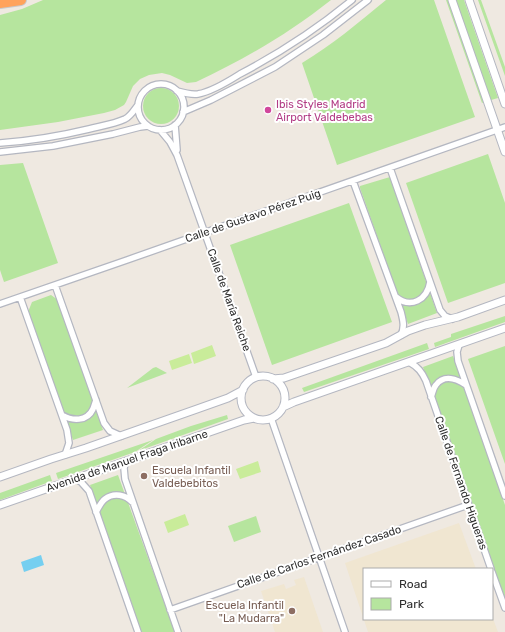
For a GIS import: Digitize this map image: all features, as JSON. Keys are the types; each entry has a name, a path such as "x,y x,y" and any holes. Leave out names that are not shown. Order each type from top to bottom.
{"highway":[{"path":"0,3 21,0"}],"street":[{"path":"0,143 52,137 111,124 126,118 133,113 144,92 156,84 164,84 177,91 199,94 221,85 295,43 317,28 352,0"},
{"path":"183,112 211,100 275,67 323,35 368,0"},
{"path":"452,0 505,152"},
{"path":"469,0 505,104"},
{"path":"138,105 142,120 148,126 160,130 168,129 180,119 183,112 181,97 177,91"},
{"name":"Calle de María Reiche","path":"174,125 177,155"},
{"path":"0,152 53,146 148,126"},
{"name":"Calle de Gustavo Pérez Puig","path":"0,304 505,127"},
{"name":"Calle de María Reiche","path":"160,130 170,142 177,155 256,377"},
{"path":"390,168 440,310 445,316 452,319"},
{"path":"353,181 404,321 401,335"},
{"path":"396,297 404,302 417,301 427,293 430,282"},
{"path":"55,285 104,423 113,433 121,436"},
{"path":"20,297 69,437 68,448 65,455"},
{"path":"273,379 291,376 386,343 408,331 425,325 452,319 505,300"},
{"path":"283,408 285,402 284,390 278,382 273,379 263,376 256,377 246,385 243,390 243,404 246,411 254,418 263,420 276,416 283,408 294,402 505,328"},
{"path":"459,344 457,358 505,493"},
{"name":"Calle de Fernando Higueras","path":"409,362 420,370 426,381 468,505 491,568"},
{"path":"431,397 438,382 444,379 448,378 459,380 466,385"},
{"path":"0,477 224,400 243,390"},
{"path":"62,415 68,419 75,420 85,417 93,409 96,400"},
{"name":"Avenida de Manuel Fraga Iribarne","path":"0,505 244,420 254,418"},
{"path":"271,418 345,632"},
{"path":"126,461 124,474 178,632"},
{"path":"76,479 89,491 138,632"},
{"path":"96,512 100,505 108,497 124,496 133,502"},
{"name":"Calle de Carlos Fernández Casado","path":"170,610 468,505"},
{"name":"Calle de Fernando Higueras","path":"493,573 505,608"}],"shaded area":[{"path":"459,523 476,568 363,568 363,617 345,563"},
{"name":"Escuela Infantil \"La Mudarra\"","path":"304,577 323,632 275,632 261,591 284,584 286,589 296,585 294,580"},
{"path":"493,619 498,632 368,632 364,620 493,620"}],"green space":[{"path":"43,0 331,0 299,24 266,45 196,82 187,83 162,73 149,75 140,79 133,86 124,105 115,110 58,122 0,130 0,15 22,9"},
{"path":"386,0 434,0 475,117 337,165 302,63 334,41"},
{"path":"446,0 448,0 484,102 482,103"},
{"path":"455,0 464,0 498,98 491,100"},
{"path":"478,0 481,0 505,67 505,76"},
{"path":"161,88 171,91 176,96 179,106 176,116 171,121 161,124 151,121 146,116 143,106 146,96 151,91"},
{"path":"488,154 505,203 505,283 448,303 406,183"},
{"path":"23,163 58,263 4,282 0,270 0,165"},
{"path":"390,177 437,313 408,324 360,188 360,186"},
{"path":"349,203 392,322 272,365 230,245"},
{"path":"51,295 58,300 103,430 73,440 28,312 32,302"},
{"path":"505,316 505,322 435,347 434,343 451,337 451,334"},
{"path":"427,343 429,349 304,392 302,388"},
{"path":"212,345 216,356 194,364 191,353"},
{"path":"505,346 505,464 468,359"},
{"path":"189,354 192,363 172,370 169,361"},
{"path":"453,356 505,505 505,602 423,367"},
{"path":"156,367 167,373 127,388 153,368"},
{"path":"227,415 228,419 138,451 156,439"},
{"path":"153,440 135,452 58,479 56,473"},
{"path":"258,461 261,472 240,479 236,469"},
{"path":"50,475 52,481 0,500 0,493"},
{"path":"118,475 175,632 140,632 90,485"},
{"path":"185,514 189,525 168,533 164,522"},
{"path":"256,516 261,532 234,542 228,526"}],"water":[{"path":"41,555 44,565 24,572 21,562"}],"place":[{"name":"Ibis Styles Madrid Airport Valdebebas","path":"268,110"},
{"name":"Escuela Infantil Valdebebitos","path":"144,476"},
{"name":"Escuela Infantil \"La Mudarra\"","path":"292,611"}]}
